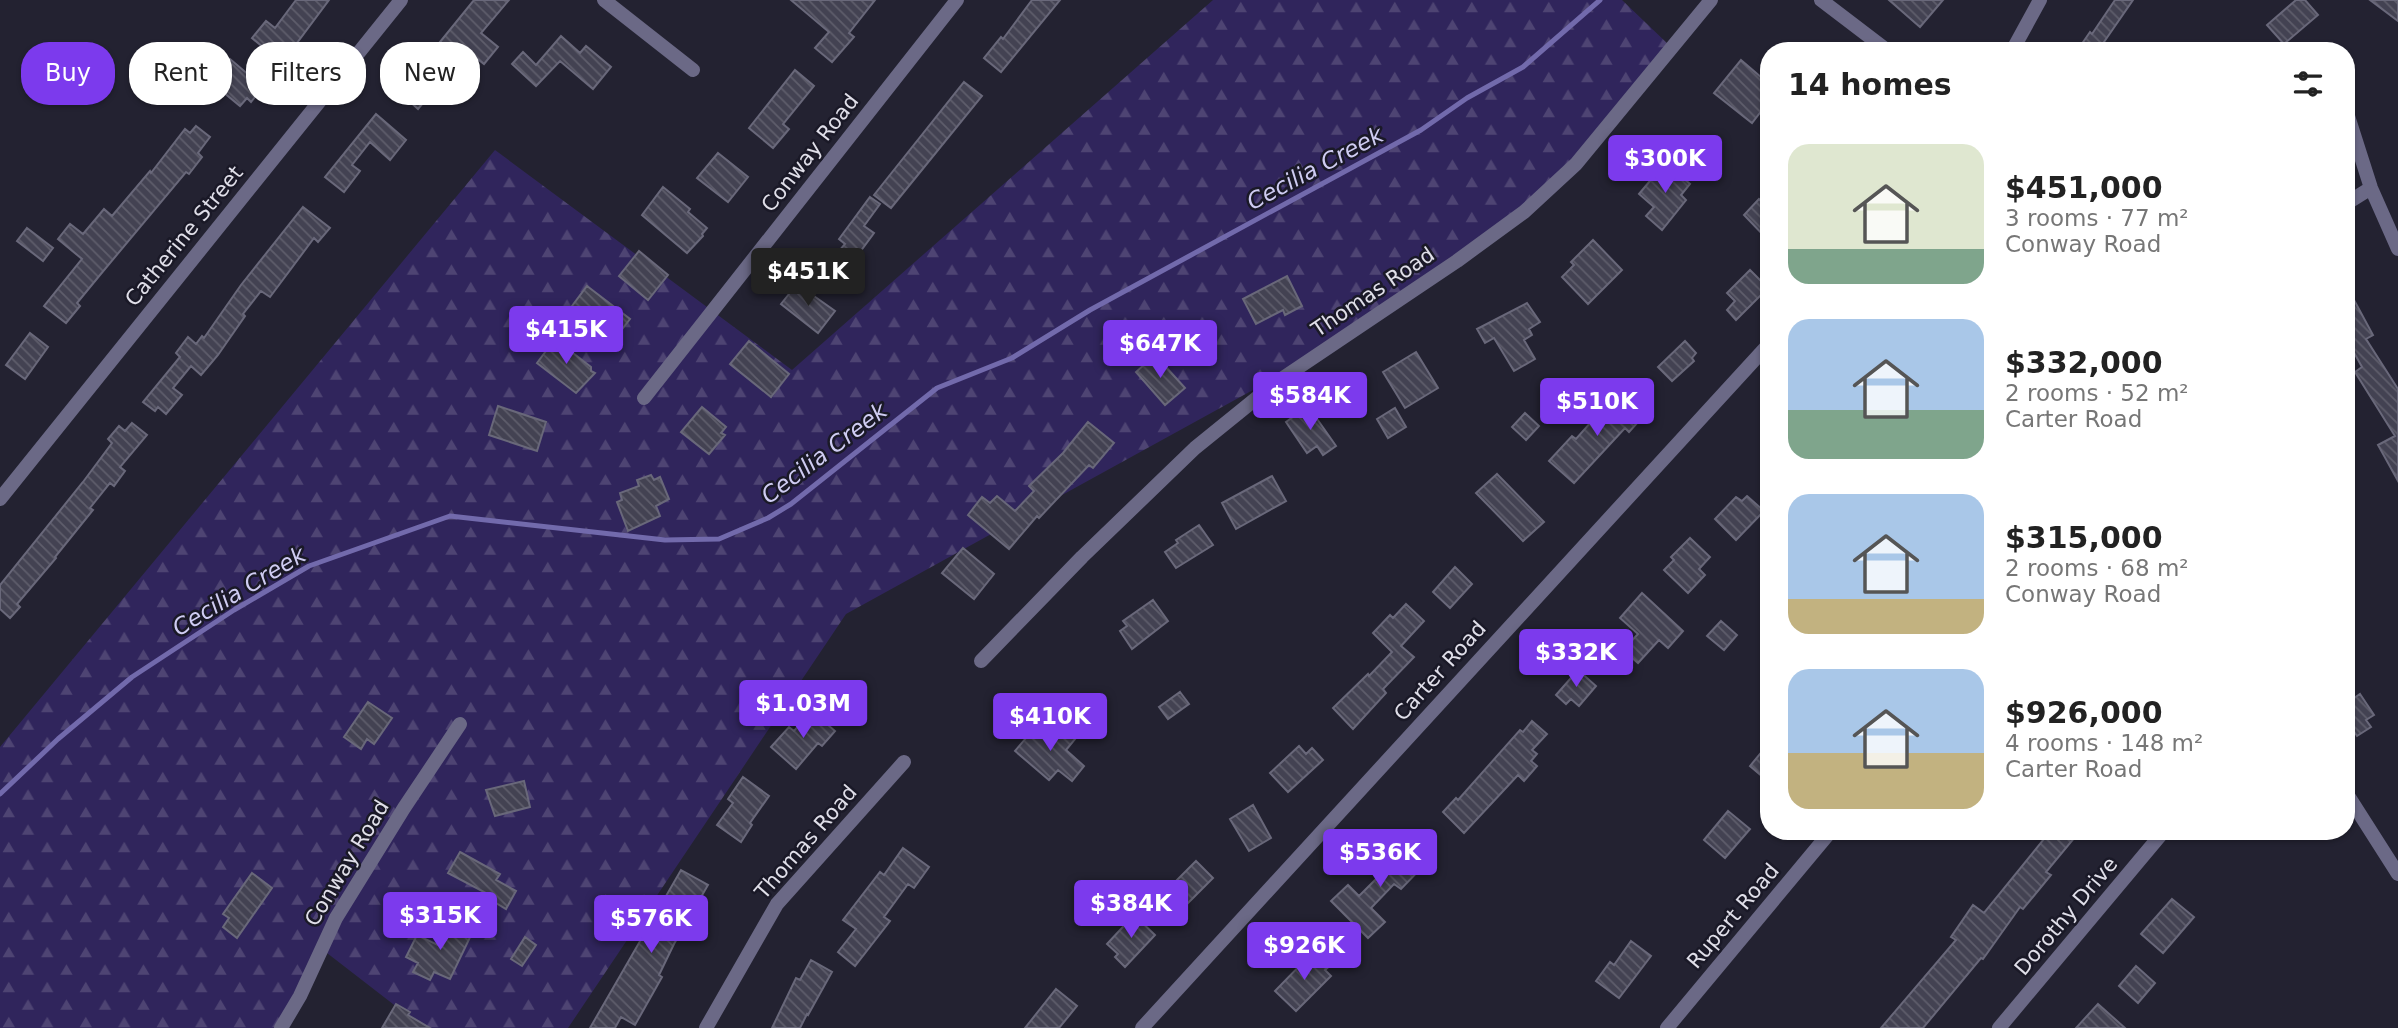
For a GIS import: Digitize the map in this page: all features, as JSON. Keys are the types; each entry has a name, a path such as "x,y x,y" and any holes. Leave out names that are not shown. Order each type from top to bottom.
{"street":[{"name":"Catherine Street","path":"0,499 401,0"},
{"path":"604,0 693,70"},
{"name":"Conway Road","path":"644,398 957,0"},
{"name":"Thomas Road","path":"981,661 1082,557 1195,448 1274,383 1457,261 1532,204 1576,164 1711,0"},
{"path":"1821,0 1876,42"},
{"path":"2017,42 2040,0"},
{"path":"2355,138 2371,187 2398,249"},
{"path":"2355,198 2371,187"},
{"name":"Carter Road","path":"1142,1028 1760,354"},
{"name":"Conway Road","path":"281,1028 300,996 336,918 460,724"},
{"name":"Thomas Road","path":"706,1028 777,904 904,762"},
{"path":"2355,807 2398,874"},
{"name":"Rupert Road","path":"1667,1028 1824,840"},
{"name":"Dorothy Drive","path":"1999,1028 2156,840"}],"green space":[{"path":"1213,0 1622,0 1670,46 1535,206 1349,337 846,614 568,1028 424,1028 327,953 275,1028 0,1028 0,747 495,150 792,370"}],"building":[{"path":"296,0 329,0 298,42 257,42 252,38 266,21 275,28"},
{"path":"474,0 509,0 481,33 498,47 484,64 480,61 480,42 440,42"},
{"path":"791,0 875,0 849,33 854,37 832,62 815,48 829,32"},
{"path":"1032,0 1060,0 1001,72 984,58 1001,37 1003,39"},
{"path":"1889,0 1943,0 1920,27"},
{"path":"2115,0 2133,0 2104,42 2083,42 2090,32 2092,34"},
{"path":"2296,0 2305,0 2318,15 2286,42 2282,42 2267,25"},
{"path":"2370,0 2398,0 2398,21"},
{"path":"561,36 580,53 586,46 611,67 593,89 560,61 536,86 512,64 523,52 536,65"},
{"path":"1741,60 1760,76 1760,113 1752,123 1714,93"},
{"path":"232,61 246,73 246,99 240,106 232,99"},
{"path":"795,70 814,86 783,124 789,129 773,148 749,128"},
{"path":"964,82 982,96 891,208 874,195"},
{"path":"376,114 406,140 390,160 370,142 352,165 360,171 344,192 325,177"},
{"path":"196,126 210,137 198,153 202,157 189,174 186,172 77,303 80,306 66,323 44,306 82,259 58,239 70,224 83,234 104,209 112,216 150,171 151,173 185,129 190,133"},
{"path":"718,153 748,177 728,202 697,178"},
{"path":"1665,163 1690,184 1681,195 1686,200 1662,230 1646,216 1654,207 1639,194"},
{"path":"663,187 690,209 688,212 707,228 687,253 642,215"},
{"path":"870,197 880,204 864,226 874,233 849,267 835,256 845,244 839,239"},
{"path":"1759,199 1760,232 1744,215"},
{"path":"303,207 330,228 318,242 314,238 270,297 261,291 243,314 245,316 218,355 201,375 191,366 173,388 182,395 166,414 158,407 155,411 143,402 180,357 176,353 188,337 196,344 202,336 204,338 241,285"},
{"path":"27,228 53,248 43,261 17,241"},
{"path":"1593,240 1622,270 1588,304 1562,277 1574,265 1571,262"},
{"path":"639,251 668,275 648,300 619,276"},
{"path":"1750,270 1760,280 1760,296 1736,320 1727,310 1735,301 1727,293"},
{"path":"1287,276 1302,306 1285,315 1283,310 1256,324 1243,299"},
{"path":"797,284 835,311 818,333 781,304"},
{"path":"587,286 630,319 612,342 569,310"},
{"path":"2355,302 2373,335 2366,339 2398,389 2398,481 2378,445 2395,436 2355,372 2362,367 2355,354"},
{"path":"1527,303 1540,322 1529,329 1532,335 1524,340 1535,359 1514,371 1494,338 1485,343 1477,329"},
{"path":"30,333 48,347 25,379 6,365"},
{"path":"555,339 595,373 576,393 537,363"},
{"path":"749,341 789,374 771,397 730,364"},
{"path":"1685,341 1696,353 1692,358 1694,361 1672,381 1658,367"},
{"path":"1416,352 1438,388 1405,408 1383,372"},
{"path":"1155,355 1185,388 1165,405 1136,372"},
{"path":"1619,397 1627,405 1633,399 1647,412 1629,432 1625,428 1574,483 1549,461 1572,436 1576,439 1608,403 1611,406"},
{"path":"498,406 546,422 537,451 489,435"},
{"path":"1308,406 1336,446 1323,455 1317,446 1307,453 1286,422"},
{"path":"702,407 726,427 721,433 725,435 709,454 681,432"},
{"path":"1395,408 1406,427 1388,438 1377,419"},
{"path":"1525,413 1539,426 1526,440 1512,427"},
{"path":"1088,422 1114,443 1093,468 1089,465 1039,518 1037,516 1009,549 968,515 982,497 990,503 997,496 1015,511 1034,491 1029,486 1063,453"},
{"path":"132,423 147,435 120,467 125,471 114,486 110,483 90,508 93,510 17,604 20,607 10,618 0,609 0,585 112,443 108,439 119,426 125,431"},
{"path":"1497,474 1544,522 1523,541 1476,493"},
{"path":"651,475 654,480 660,477 669,499 656,506 660,516 628,531 617,502 622,500 620,493 639,486 637,480"},
{"path":"1272,476 1286,501 1236,529 1222,503"},
{"path":"1747,496 1760,507 1760,515 1736,540 1715,519 1736,497 1742,501"},
{"path":"1199,525 1213,545 1176,568 1165,552 1178,543 1176,540"},
{"path":"1690,538 1710,557 1699,569 1705,575 1688,593 1664,570 1674,560 1671,557"},
{"path":"963,548 994,574 974,599 942,573"},
{"path":"1455,567 1472,584 1450,608 1433,592"},
{"path":"1642,593 1683,631 1668,648 1659,640 1638,663 1623,650 1638,634 1620,618"},
{"path":"1153,600 1168,621 1132,649 1120,631 1127,626 1123,621"},
{"path":"1406,604 1424,621 1401,646 1414,657 1383,689 1386,693 1353,729 1333,708 1392,652 1373,633 1390,615 1393,618"},
{"path":"1721,621 1737,635 1724,650 1707,636"},
{"path":"1578,670 1596,686 1579,706 1571,699 1566,704 1556,695"},
{"path":"1180,692 1189,704 1168,719 1159,707"},
{"path":"2360,694 2374,715 2366,720 2371,727 2357,736 2355,733 2355,697"},
{"path":"368,702 392,718 374,744 367,739 361,749 344,737"},
{"path":"812,711 835,731 822,746 818,743 796,769 771,747 789,727 794,731"},
{"path":"1532,721 1547,734 1532,750 1537,754 1531,761 1537,766 1524,781 1518,775 1464,833 1443,812 1456,798 1458,800 1520,730 1523,732"},
{"path":"1059,724 1076,738 1066,750 1084,766 1072,781 1058,770 1049,780 1015,751 1037,725 1050,735"},
{"path":"1299,746 1306,754 1312,748 1323,760 1288,792 1270,773"},
{"path":"1760,754 1760,774 1750,766"},
{"path":"743,777 769,796 750,823 752,825 741,842 717,825 733,803 728,799"},
{"path":"524,781 530,807 495,816 486,790"},
{"path":"1253,805 1271,838 1249,851 1230,819"},
{"path":"1728,811 1750,829 1725,858 1704,840"},
{"path":"1411,840 1430,859 1401,889 1394,884 1371,908 1385,922 1368,938 1331,901 1348,885 1359,896 1382,873 1380,870"},
{"path":"2043,840 2073,840 2046,872 2051,875 2023,909 2020,907 1983,959 1981,958 1923,1028 1881,1028 1956,940 1951,937 1973,905 1984,913"},
{"path":"903,848 929,867 914,888 908,884 884,917 890,921 855,966 838,952 856,929 843,920 880,872 884,875"},
{"path":"460,852 500,874 496,880 516,891 506,909 486,897 488,894 448,873"},
{"path":"1196,861 1213,878 1186,905 1174,893 1178,889 1173,884"},
{"path":"681,870 708,885 674,944 659,975 662,977 635,1025 621,1017 615,1028 590,1028"},
{"path":"252,873 272,888 237,938 223,927 229,918 223,914"},
{"path":"2172,899 2194,917 2163,953 2141,934"},
{"path":"1134,915 1155,935 1125,967 1115,957 1118,954 1107,944"},
{"path":"455,920 474,929 450,979 434,972 430,980 413,972 418,963 406,957 417,935 442,947"},
{"path":"525,937 536,945 522,966 511,959"},
{"path":"1631,941 1651,956 1619,998 1596,981 1610,962 1614,965"},
{"path":"1321,955 1331,965 1325,970 1331,976 1296,1011 1275,991 1309,956 1315,961"},
{"path":"811,960 832,972 808,1015 800,1028 772,1028 796,978 800,980"},
{"path":"2136,966 2155,983 2138,1003 2119,986"},
{"path":"1056,989 1077,1006 1059,1028 1025,1028"},
{"path":"396,1004 410,1012 408,1015 430,1028 382,1028"},
{"path":"2098,1004 2125,1028 2076,1028"}],"waterway":[{"name":"Cecilia Creek","path":"0,794 58,739 132,677 234,610 309,566 450,516 665,540 719,539 768,518 791,504 937,388 1012,358 1090,310 1421,130 1467,98 1523,67 1600,0"}]}
